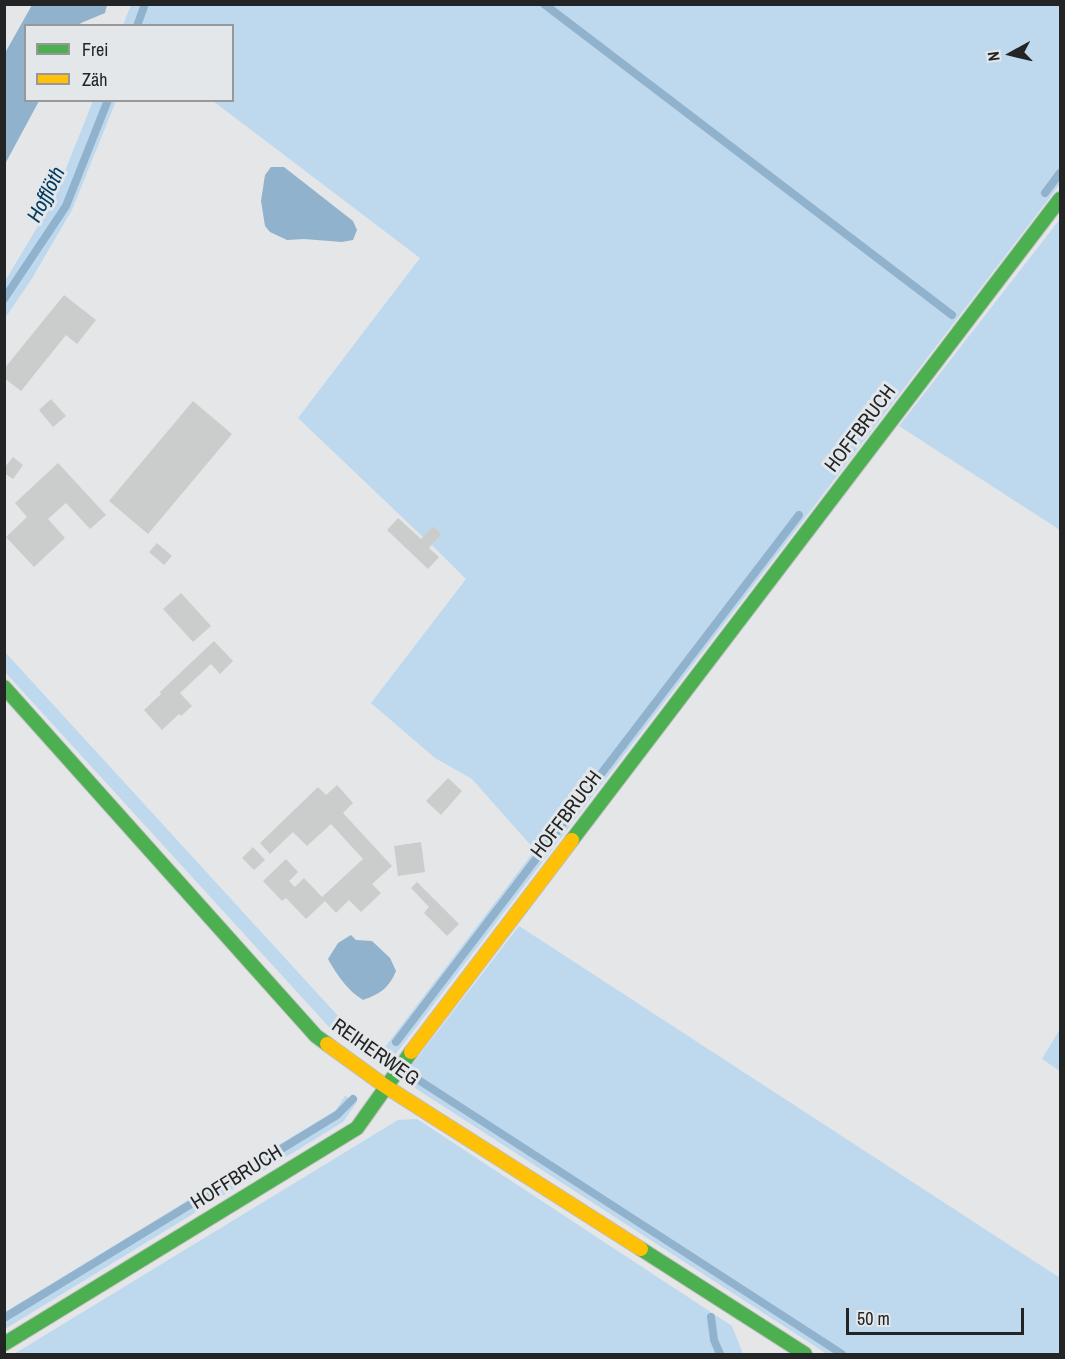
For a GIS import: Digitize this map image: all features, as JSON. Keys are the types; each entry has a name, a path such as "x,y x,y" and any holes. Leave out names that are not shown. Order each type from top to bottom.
{"street":[{"name":"HOFFBRUCH","path":"4,1344 357,1128 385,1086 1060,199"},
{"name":"REIHERWEG","path":"4,687 316,1036 385,1086 805,1354"}],"shaded area":[{"path":"32,5 107,5 105,13 80,24 24,24 24,102 38,102 5,164 5,53"},
{"path":"131,5 1060,5 1060,184 395,1055 376,1058 329,1027 5,672 5,652 339,1017 385,1047 535,850 472,779 435,758 371,703 466,579 432,545 442,534 433,526 423,537 298,418 420,258 214,102 234,102 234,24 123,24"},
{"path":"93,102 116,102 72,210 31,280 5,318 5,281 53,201"},
{"path":"271,167 284,167 353,221 357,230 353,240 342,242 287,240 270,232 265,226 261,201 265,175"},
{"path":"1060,219 1060,530 899,426"},
{"path":"519,926 1060,1278 1060,1354 827,1354 401,1079"},
{"path":"351,935 356,940 372,941 390,958 396,971 383,990 363,1000 343,982 328,959 338,943"},
{"path":"1060,1029 1060,1071 1042,1059"},
{"path":"345,1096 357,1102 343,1122 5,1329 5,1312 336,1110"},
{"path":"417,1119 732,1326 743,1354 14,1354 398,1120"}],"building":[{"path":"64,295 96,320 77,344 66,335 21,391 4,378 4,369"},
{"path":"51,399 66,416 53,427 39,410"},
{"path":"193,401 232,434 148,534 109,501"},
{"path":"13,457 23,465 13,479 4,473 4,468"},
{"path":"58,463 106,515 90,529 66,503 48,519 65,538 34,567 6,537 27,517 15,503"},
{"path":"398,518 421,539 433,526 442,534 429,548 439,557 428,569 387,530"},
{"path":"157,543 172,556 164,565 149,552"},
{"path":"181,593 211,626 193,642 163,609"},
{"path":"214,641 233,661 220,674 211,664 180,693 192,706 181,716 179,714 162,730 144,710"},
{"path":"448,778 462,791 441,815 426,801"},
{"path":"337,785 353,803 343,813 392,866 372,884 381,893 361,912 349,900 336,913 325,901 306,919 286,898 282,901 263,881 286,859 298,872 289,881 295,887 304,878 322,897 363,859 331,824 307,846 293,832 270,854 260,843 318,787 326,795"},
{"path":"421,842 425,872 398,876 394,846"},
{"path":"253,847 265,860 254,870 242,858"},
{"path":"417,882 459,924 447,936 424,913 429,907 411,888"}],"waterway":[{"name":"Hofflöth","path":"138,24 145,4"},
{"path":"544,4 952,315"},
{"name":"Hofflöth","path":"4,299 66,206 107,102"},
{"path":"1045,193 1060,173"},
{"path":"396,1042 799,515"},
{"path":"417,1079 842,1354"},
{"path":"4,1318 337,1115 353,1099"},
{"path":"711,1317 714,1340 720,1354"}],"traffic: fast":[{"path":"572,840 1060,199"},
{"path":"4,687 316,1036 327,1044"},
{"path":"4,1344 357,1128 411,1052"},
{"path":"641,1249 805,1354"}],"traffic: slow":[{"path":"411,1052 572,840"},
{"path":"327,1044 385,1086 641,1249"}]}
